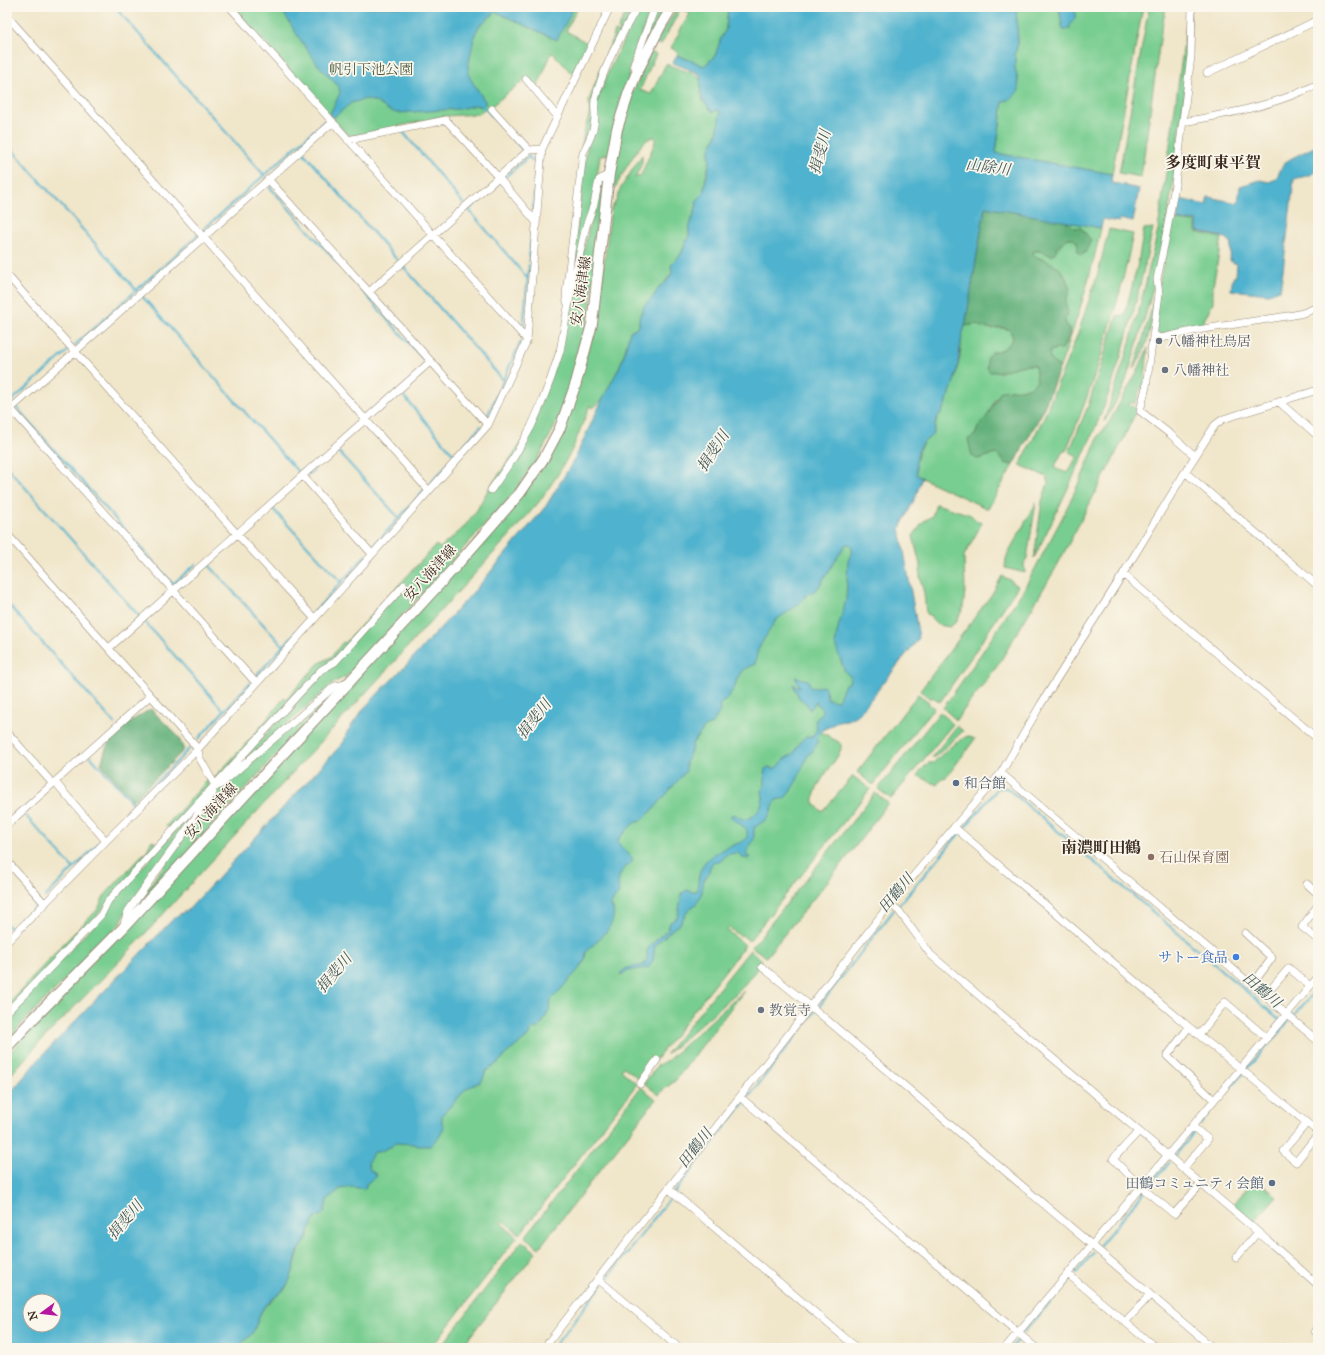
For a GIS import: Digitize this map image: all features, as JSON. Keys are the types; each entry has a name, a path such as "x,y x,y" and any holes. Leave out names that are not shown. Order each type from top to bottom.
{"main road":[{"name":"安八海津線","path":"7,1047 122,928 456,566 520,493 548,452 560,428 576,383 592,324 609,174 617,129 628,92 637,72 672,7"}],"street":[{"path":"230,7 527,340"},
{"path":"7,942 198,749 488,425 527,340 542,149 610,7"},
{"path":"568,314 566,294 583,153 590,139 595,116 595,100 606,68 637,7"},
{"path":"637,72 634,64 654,7"},
{"path":"1192,7 1191,56 1175,185 1157,279 1158,294 1153,335 1146,387 1140,411 1195,456"},
{"path":"7,16 429,491"},
{"path":"1207,73 1317,21"},
{"path":"526,79 558,116"},
{"path":"1182,122 1236,112 1302,92 1318,84"},
{"path":"492,109 529,150"},
{"path":"256,683 9,410 268,179 330,120"},
{"path":"348,140 446,120 498,177 536,222"},
{"path":"369,292 529,150 542,149"},
{"path":"490,490 514,457 542,402 560,351 586,226 594,204 599,180 609,174"},
{"path":"268,179 488,425"},
{"path":"7,275 237,534 314,618"},
{"path":"1153,335 1161,338 1197,330 1294,315 1318,307"},
{"path":"109,648 431,362"},
{"path":"1187,469 1215,425 1223,419 1318,390"},
{"path":"1279,402 1318,436"},
{"path":"544,1348 670,1190 891,904 1001,774 1041,704 1185,472 1318,586"},
{"path":"303,476 372,554"},
{"path":"7,534 198,749 199,757 216,786"},
{"path":"1123,574 1318,739"},
{"path":"7,1012 101,915 108,901 216,786 321,670 335,662 404,585"},
{"path":"122,928 128,911 216,786 335,686 347,684"},
{"path":"7,825 150,696"},
{"path":"7,732 106,841"},
{"path":"1001,774 1318,1041"},
{"path":"955,828 1189,1027 1307,1123 1318,1133 1296,1162 1283,1151 1307,1123"},
{"path":"7,861 45,904"},
{"path":"1307,884 1318,894"},
{"path":"891,904 899,911 931,955 1258,1232 1318,1286"},
{"path":"1318,904 1302,927 1318,940"},
{"path":"1245,933 1272,958 1252,985"},
{"path":"762,967 812,1007 1213,1348"},
{"path":"1265,996 1289,968 1310,986"},
{"path":"1005,1348 1240,1068 1278,1026 1289,1017 1318,977"},
{"path":"1199,1035 1225,1002 1268,1038"},
{"path":"1189,1027 1167,1056 1214,1100"},
{"path":"640,1084 657,1060"},
{"path":"740,1098 1036,1348"},
{"path":"1183,1168 1208,1139 1192,1126"},
{"path":"1139,1131 1113,1159 1141,1187 1174,1214 1201,1184"},
{"path":"670,1190 857,1348"},
{"path":"1236,1258 1258,1232"},
{"path":"1068,1274 1156,1348"},
{"path":"599,1280 679,1348"},
{"path":"1125,1322 1150,1294"}],"green space":[{"name":"帆引下池公園","path":"233,7 578,7 566,31 589,44 574,76 552,52 537,88 528,77 489,108 484,109 478,114 446,116 353,136 347,135"},
{"path":"629,7 635,7 605,67 589,139 581,151 590,112 589,100 615,31 619,33 620,30 618,29"},
{"path":"640,7 650,7 645,15 648,17 630,65 629,81 609,154 600,156 594,199 569,291 586,153 597,103 609,70"},
{"path":"661,7 668,7 643,52 641,52 652,21"},
{"path":"678,7 728,7 726,29 721,38 715,56 704,66 677,55 678,52 671,48 690,14 681,8 661,45 655,43"},
{"path":"1016,7 1059,7 1063,30 1072,20 1074,7 1143,7 1112,174 996,154 1003,101 1018,81 1015,68 1015,54 1018,43"},
{"path":"1149,7 1166,7 1161,32 1141,177 1119,173"},
{"path":"1188,14 1190,14 1190,53 1173,184 1165,232 1151,296 1131,365 1123,389 1104,421 1129,346 1158,230"},
{"path":"651,52 656,54 640,90 651,94 666,64 697,75 700,79 703,98 710,106 719,110 719,127 709,156 710,161 703,194 696,202 697,204 689,229 689,236 680,256 676,261 672,273 642,311 637,328 633,329 629,335 622,361 611,385 596,405 592,408 590,405 572,450 557,476 539,502 511,534 134,946 39,1043 7,1079 7,1055 545,465 596,327 611,209 616,201 620,189 642,155 642,163 635,178 641,175 655,142 655,137 650,138 644,143 632,158 615,188 613,188 612,185 621,131 631,96"},
{"path":"605,182 586,331 564,406 540,455 513,494 346,677 336,681 229,775 332,661 218,778 214,778 254,735 284,698 286,699 318,664 331,657 343,642 345,643 436,545 440,548 463,528 477,510 489,488 533,427 573,297 589,227 602,184"},
{"path":"985,207 1066,221 1073,228 1081,228 1091,240 1085,253 1082,255 1077,251 1077,242 1071,238 1063,241 1052,255 1034,251 1033,255 1057,266 1065,277 1070,290 1065,302 1068,313 1065,322 1069,330 1069,335 1061,350 1056,349 1050,351 1051,360 1060,367 1042,413 1013,465 1005,463 997,454 977,459 972,456 968,439 975,435 979,425 986,418 1001,391 1025,389 1037,381 1035,365 1023,365 996,372 990,372 987,368 987,357 992,352 999,351 1004,348 1013,338 1010,330 1001,327 992,329 976,324 965,326"},
{"path":"1172,220 1196,222 1196,232 1222,238 1213,286 1213,303 1202,324 1158,335 1156,333 1156,300"},
{"path":"1066,221 1101,228 1083,298 1060,367 1051,360 1050,351 1056,349 1061,350 1070,335 1069,329 1065,322 1067,313 1065,302 1070,290 1064,273 1033,255 1034,251 1039,251 1052,255 1063,241 1068,238 1072,238 1077,242 1078,247 1087,235 1081,228 1073,228"},
{"path":"1153,228 1132,317 1113,383 1080,463 1034,558 1042,501 1048,483 1047,477 1020,465 1045,415 1078,333 1098,273 1109,229 1133,234 1113,317 1087,398 1066,451 1063,451 1055,466 1056,469 1068,473 1077,456 1069,452 1088,406 1117,315 1124,317 1138,263 1144,229"},
{"path":"1157,290 1147,341 1134,369"},
{"path":"976,324 985,327 1010,330 1013,338 1009,344 1001,350 992,352 999,373 1026,365 1035,365 1037,381 1032,387 1021,390 1008,390 995,399 987,418 979,425 975,435 977,459 997,454 1005,463 1013,465 988,509 917,476 915,466 920,448 924,441 934,432 937,418 942,412 949,395 960,357 962,334 965,326"},
{"path":"1148,348 1144,388 1141,387 1135,404 1130,402 1129,404 1137,409 1124,438 1057,566 998,665 956,720 943,708 1024,589 1061,520 1084,472 1099,435 1108,424 1137,372"},
{"path":"1036,503 1027,558 1024,564 1025,573 1005,568 1008,553"},
{"path":"936,504 971,515 977,521 982,523 964,556 965,592 963,608 956,622 950,627 938,625 931,618 931,616 926,614 924,593 920,578 920,565 913,536 924,521 932,516"},
{"path":"854,536 853,675 842,698 834,702 821,732 839,742 841,745 841,750 817,787 814,796 814,803 822,811 853,776 870,789 749,941 742,935 740,936 729,928 727,930 745,945 640,1080 624,1067 621,1070 637,1084 520,1234 503,1221 501,1223 517,1237 431,1348 237,1348 264,1307 285,1289 293,1272 299,1250 309,1234 311,1224 316,1217 325,1211 327,1200 608,843 751,649 841,547"},
{"path":"1002,576 1018,586 940,702 933,697 931,699 920,691 992,594"},
{"path":"334,689 337,689 135,909 133,908 220,789"},
{"path":"918,694 929,702 928,703 934,708 873,785 857,772"},
{"path":"151,709 178,736 184,750 135,799 132,800 101,764 106,748 114,736 132,721"},
{"path":"940,712 953,724 891,799 878,789"},
{"path":"957,726 963,731 935,757 932,757"},
{"path":"967,736 975,739 945,779 942,778 937,785 917,775 928,763 933,763 950,747"},
{"path":"208,780 210,784 209,788 170,829 166,826"},
{"path":"875,793 888,803 849,855 766,957 752,947"},
{"path":"207,796 127,909 120,924 32,1013 7,1041 7,1016 105,913 111,902"},
{"path":"152,840 157,844 96,917 7,1012 7,1006 63,944 98,909 104,896 142,855 145,854"},
{"path":"750,950 762,960 741,989 666,1054"},
{"path":"744,991 675,1081 659,1095 644,1083 658,1065 668,1060"},
{"path":"641,1087 656,1099 539,1248 525,1237"},
{"path":"1254,1179 1277,1196 1253,1223 1233,1205"},
{"path":"522,1241 536,1252 461,1348 440,1348"}],"water":[{"path":"280,7 574,7 557,40 496,12 480,25 475,34 468,67 470,78 486,103 481,107 476,105 459,109 397,113 388,110 376,102 366,99 351,103 333,118 330,114 340,93 339,87 319,66 299,38"},
{"path":"728,7 1016,7 1018,43 1015,54 1015,68 1019,91 1009,100 1003,101 996,153 1112,174 1111,183 1139,189 1133,222 1120,219 1119,222 1103,219 1101,228 985,207 955,378 947,401 936,420 934,432 922,444 918,453 916,462 917,475 922,477 916,496 900,528 919,638 859,714 847,720 838,721 822,730 818,735 818,742 812,752 808,755 790,792 785,798 776,800 768,818 754,828 754,839 746,854 747,856 751,857 749,859 743,858 738,853 729,854 722,860 713,863 704,880 701,896 697,903 687,912 679,925 655,945 653,960 648,968 631,970 620,975 627,968 644,965 647,959 647,951 649,947 668,929 670,922 677,918 682,893 687,890 692,892 697,891 700,872 707,859 719,851 746,839 747,830 731,817 731,815 734,814 744,820 752,817 758,812 763,801 762,791 765,783 765,769 769,767 774,769 781,764 784,759 793,754 800,742 806,736 812,737 817,729 815,721 822,713 822,710 816,702 809,710 807,704 799,698 793,684 800,687 795,677 808,680 811,688 823,686 826,689 827,698 837,701 845,684 849,683 850,676 845,672 835,645 846,600 848,561 852,551 851,545 846,544 818,588 811,593 808,593 798,605 776,620 758,649 755,664 741,672 735,687 725,701 719,706 720,711 712,724 706,726 692,744 692,748 686,763 686,771 653,810 639,822 635,822 618,840 633,860 624,869 619,878 619,894 611,906 611,908 613,908 612,921 606,933 586,952 585,960 580,968 551,1000 549,1010 542,1024 537,1029 533,1028 528,1037 506,1054 498,1063 486,1071 482,1081 466,1089 446,1110 442,1115 442,1123 444,1127 440,1136 430,1146 395,1143 391,1147 379,1152 374,1152 368,1162 370,1170 377,1175 366,1184 366,1187 363,1189 353,1187 340,1189 327,1200 322,1215 316,1217 305,1242 298,1252 287,1285 264,1307 252,1334 242,1343 239,1348 7,1348 7,1097 38,1060 175,917 189,909 343,743 347,732 364,708 476,589 546,506 574,460 602,400 619,368 630,331 637,328 644,306 654,296 659,287 667,281 672,273 672,263 680,256 689,236 689,229 697,205 696,202 703,193 710,161 709,151 717,134 720,113 719,110 713,112 705,102 703,102 700,74 673,63 677,55 704,66 715,56 721,38 726,29"},
{"path":"1059,7 1074,7 1075,18 1070,28 1066,30 1063,30"},
{"path":"1318,145 1318,170 1310,175 1294,179 1280,290 1268,294 1231,290 1233,277 1236,276 1237,264 1230,261 1231,242 1226,238 1197,231 1197,221 1177,220 1180,199 1206,205 1208,197 1238,203 1240,186 1260,180 1269,182 1276,179 1284,163"}],"waterway":[{"path":"115,7 264,175"},
{"path":"481,104 523,150"},
{"path":"203,230 328,118"},
{"path":"403,132 463,203"},
{"path":"7,144 138,292"},
{"path":"303,152 398,261"},
{"path":"528,156 536,164 533,211"},
{"path":"503,179 529,156"},
{"path":"267,184 424,360"},
{"path":"492,189 498,184"},
{"path":"488,192 469,210 528,279"},
{"path":"529,261 532,225"},
{"path":"75,345 199,234"},
{"path":"402,265 504,381"},
{"path":"523,330 529,265"},
{"path":"142,296 299,473"},
{"path":"486,419 520,343"},
{"path":"7,405 70,349"},
{"path":"401,393 455,456"},
{"path":"17,408 173,584 196,564"},
{"path":"431,483 481,426"},
{"path":"335,450 336,449 399,518"},
{"path":"7,467 139,616"},
{"path":"308,475 314,470"},
{"path":"373,547 424,490"},
{"path":"273,509 341,582"},
{"path":"314,612 366,555"},
{"path":"208,564 283,646"},
{"path":"7,603 115,724"},
{"path":"256,676 308,619"},
{"path":"144,621 224,711"},
{"path":"198,739 250,683"},
{"path":"124,816 189,749"},
{"path":"90,756 135,805"},
{"name":"田鶴川","path":"962,831 998,788 1007,788 1286,1025"},
{"path":"26,816 73,868"},
{"path":"106,835 120,821"},
{"name":"田鶴川","path":"897,907 959,834"},
{"path":"45,897 100,842"},
{"path":"7,936 38,904"},
{"name":"田鶴川","path":"747,1099 894,910"},
{"path":"7,925 12,930"},
{"path":"1246,1070 1318,988"},
{"path":"1227,1091 1243,1074"},
{"path":"1200,1125 1221,1097"},
{"name":"田鶴川","path":"553,1348 744,1103"},
{"path":"1175,1156 1195,1131"},
{"path":"1148,1187 1169,1163"},
{"path":"1099,1246 1145,1191"},
{"path":"1076,1273 1093,1253"},
{"path":"1024,1332 1069,1282"},
{"path":"1011,1348 1019,1338"}],"place":[{"name":"八幡神社鳥居","path":"1159,341"},
{"name":"八幡神社","path":"1165,370"},
{"name":"和合館","path":"956,783"},
{"name":"石山保育園","path":"1151,857"},
{"name":"サトー食品","path":"1236,957"},
{"name":"教覚寺","path":"761,1010"},
{"name":"田鶴コミュニティ会館","path":"1272,1183"}],"district":[{"name":"多度町東平賀","path":"1213,162"},
{"name":"南濃町田鶴","path":"1101,847"}],"water label":[{"name":"揖斐川","path":"820,152"},
{"name":"山除川","path":"988,167"},
{"name":"揖斐川","path":"713,451"},
{"name":"揖斐川","path":"534,719"},
{"name":"揖斐川","path":"334,973"},
{"name":"揖斐川","path":"125,1220"}]}
